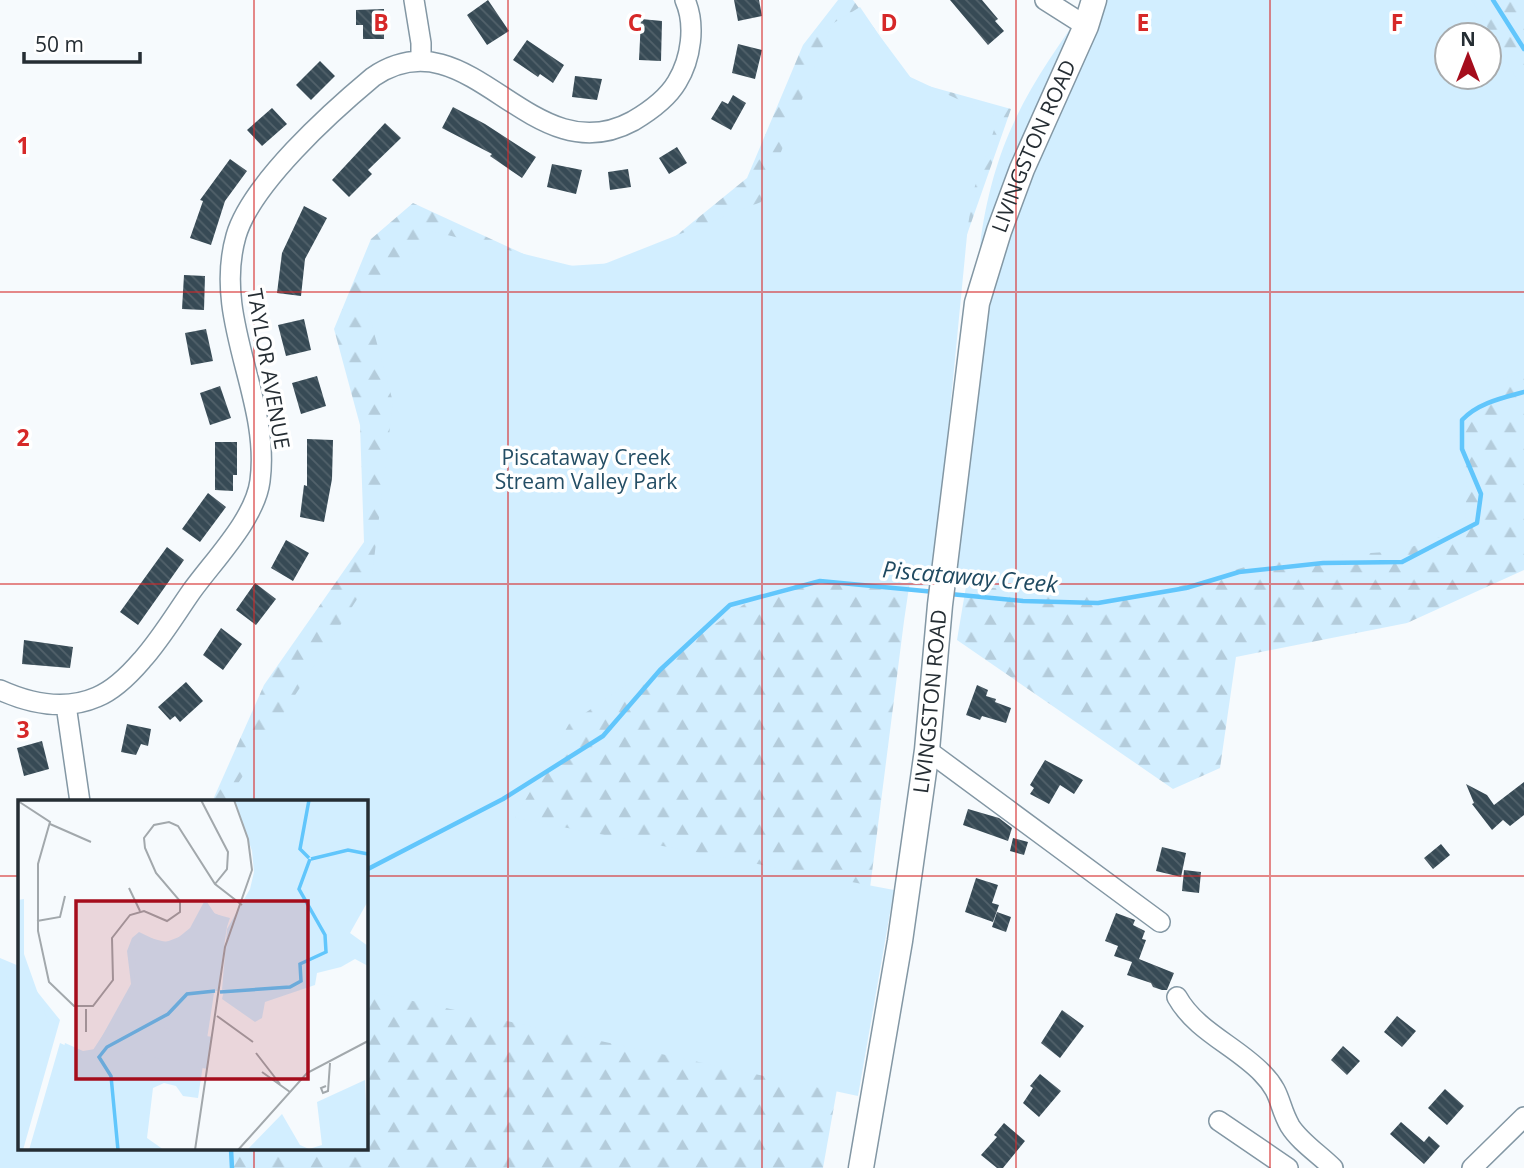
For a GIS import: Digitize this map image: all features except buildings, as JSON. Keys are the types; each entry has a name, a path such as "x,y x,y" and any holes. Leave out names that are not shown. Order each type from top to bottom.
{"main road":[{"name":"LIVINGSTON ROAD","path":"861,1168 900,943 927,750 946,547 977,303 1022,169 1086,26 1094,0"}],"street":[{"path":"414,0 421,61"},
{"name":"TAYLOR AVENUE","path":"0,690 38,703 66,705 98,697 113,688 143,660 229,541 255,500 261,478 260,442 255,407 235,329 230,286 231,262 240,225 285,160 355,92 389,66 421,61 463,71 546,123 564,130 610,130 624,125 662,101 682,72 690,42 690,10 685,0"},
{"path":"1045,0 1086,26"},
{"path":"66,705 80,800"},
{"path":"927,750 1160,922"},
{"path":"1177,997 1183,1007 1206,1029 1261,1071 1275,1087 1289,1124 1297,1136 1333,1168"},
{"path":"1472,1168 1524,1117"},
{"path":"1219,1121 1288,1168"}],"green space":[{"name":"Piscataway Creek Stream Valley Park","path":"838,0 853,0 914,82 1011,109 957,263 904,621 863,943 823,1168 0,1168 0,958 18,966 18,1150 368,1150 368,800 213,800 264,685 364,542 360,425 334,329 371,239 413,203 552,267 645,261 747,178 803,45"},
{"path":"1091,0 1472,0 1484,21 1433,21 1433,91 1503,91 1503,55 1524,92 1524,371 1491,383 1457,438 1467,475 1465,528 1400,551 1298,558 1255,564 1164,591 1079,595 957,585 957,578 949,577 981,237 988,201 1007,139 1034,84"},
{"path":"1132,0 1524,0 1524,570 1407,623 1236,657 1220,768 1173,789 957,640 981,497"},
{"name":"Piscataway Creek Stream Valley Park","path":"860,7 906,75 998,118 974,189 968,225 933,586 774,584 569,724 515,818 894,890 858,1096 368,991 368,800 227,800 372,576 393,402 367,307 431,231 589,270 761,202 832,24"},
{"path":"0,974 18,983 18,1150 216,1150 217,1168 0,1168"}],"waterway":[{"name":"Piscataway Creek","path":"1493,0 1524,49"},
{"name":"Piscataway Creek","path":"950,594 1023,601 1098,603 1186,588 1239,572 1323,563 1402,562 1477,523 1481,494 1462,449 1462,420 1483,405 1524,392"},
{"name":"Piscataway Creek","path":"368,869 503,799 603,736 660,670 730,605 820,581 935,592"},
{"name":"Piscataway Creek","path":"231,1150 232,1168"}]}
